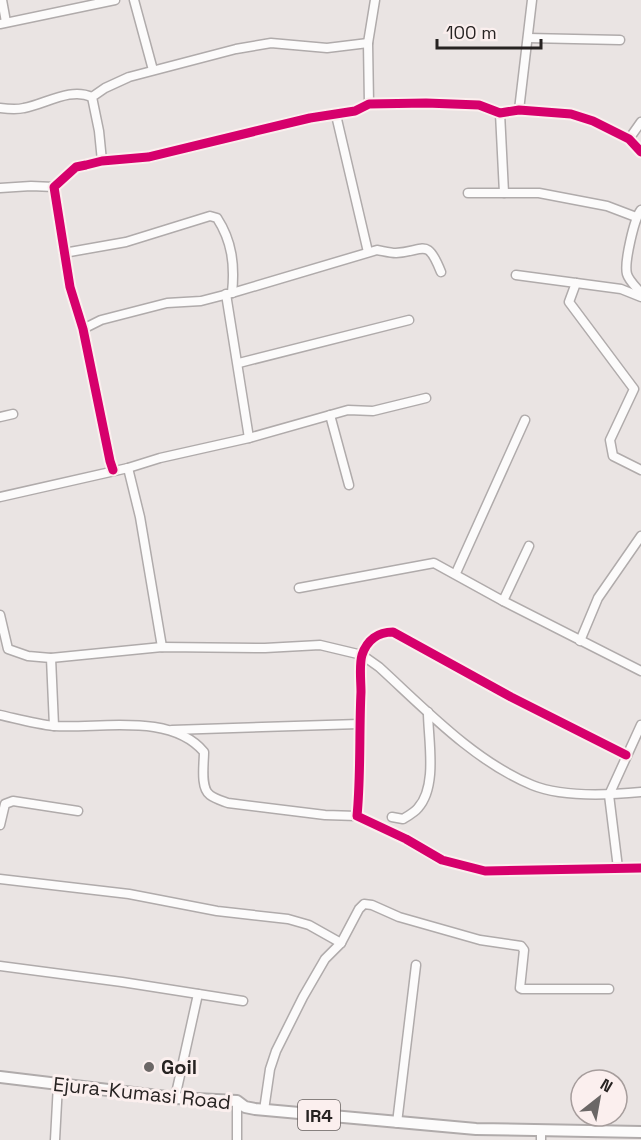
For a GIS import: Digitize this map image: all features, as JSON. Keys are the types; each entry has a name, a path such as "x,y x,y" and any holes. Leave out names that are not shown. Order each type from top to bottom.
{"main road":[{"name":"Ejura-Kumasi Road","path":"0,1077 175,1098 237,1101 245,1107 264,1110 397,1123 541,1135 641,1132"}],"street":[{"path":"2,0 3,23 115,0"},
{"path":"134,0 153,70"},
{"path":"369,104 368,43 375,0"},
{"path":"519,110 532,0"},
{"path":"528,38 620,40"},
{"path":"92,97 129,77 236,49 271,43 327,48 368,43"},
{"path":"0,108 20,109 71,94 84,93 92,97"},
{"path":"92,97 102,161"},
{"path":"0,188 31,186 54,188 76,167 102,161 148,157 310,118 355,111 369,104 426,102 479,105 500,112 519,110 570,114 593,121 628,139 641,152"},
{"path":"500,112 504,193"},
{"path":"336,115 368,252"},
{"path":"628,139 641,122"},
{"path":"54,188 70,287 83,329 113,470"},
{"path":"468,193 539,193 639,213 626,264 627,276 641,295"},
{"path":"64,253 126,242 210,216 217,218 223,226 233,255 234,272 229,293 249,438"},
{"path":"83,329 102,320 166,303 201,301 377,250 396,253 416,248 426,249 432,253 441,272"},
{"path":"516,275 621,289 641,295"},
{"path":"576,283 569,302 634,389 610,440 613,456 641,470"},
{"path":"238,363 409,320"},
{"path":"0,497 249,438 348,410 373,411 426,398"},
{"path":"0,417 13,414"},
{"path":"330,415 349,486"},
{"path":"456,573 525,420"},
{"path":"128,468 140,516 162,647"},
{"path":"580,641 598,598 641,536"},
{"path":"503,601 529,546"},
{"path":"299,588 434,562 503,601 641,671"},
{"path":"0,615 4,650 28,656 51,658 162,647 265,648 320,645 362,655 379,667 480,756 532,785 549,790 609,795 641,792"},
{"path":"357,816 362,655 375,636 382,632 393,632 511,697 626,755"},
{"path":"51,658 54,726"},
{"path":"392,818 403,819 419,808 425,793 431,775 428,712"},
{"path":"0,716 54,726 139,725 165,730 191,740 204,752 205,790 217,799 325,815 357,816 406,839 442,860 484,871 641,868"},
{"path":"165,730 359,724"},
{"path":"618,868 609,795 641,725"},
{"path":"0,825 5,804 13,801 78,811"},
{"path":"0,879 129,894 217,911 288,919 309,925 341,943"},
{"path":"264,1110 270,1069 276,1051 303,997 326,959 341,943 364,904 480,940 521,946 524,950 520,988 522,989 609,989"},
{"path":"397,1123 416,965"},
{"path":"0,966 243,1001"},
{"path":"175,1098 198,994"},
{"path":"55,1140 58,1084"},
{"path":"237,1101 237,1140"}],"cycle path":[{"path":"113,470 83,329 70,287 54,187 76,167 102,161 148,157 310,118 355,111 369,104 479,105 500,113 519,110 571,114 593,121 629,139 641,152"},
{"path":"626,755 511,697 393,632 383,633 374,638 362,655 357,816 406,839 442,860 485,871 641,868"}],"place":[{"name":"Goil","path":"149,1067"}]}
